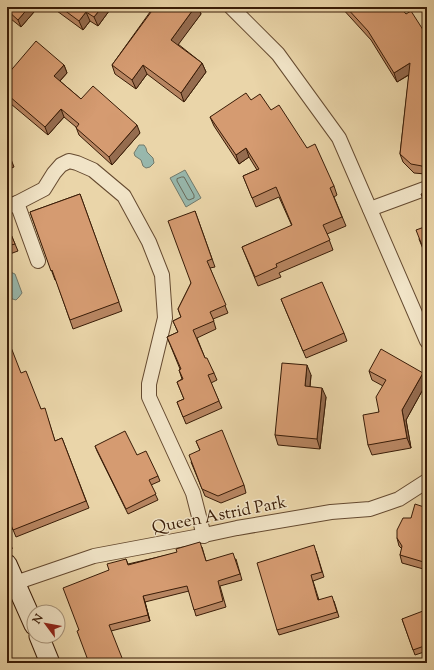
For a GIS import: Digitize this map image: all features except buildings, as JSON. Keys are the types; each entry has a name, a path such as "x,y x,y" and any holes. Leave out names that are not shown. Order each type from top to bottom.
{"main road":[{"path":"7,564 26,607"},
{"path":"42,644 50,663"}],"street":[{"path":"231,7 278,54 339,138 427,341"},
{"path":"38,261 12,205 44,188 61,165 69,162 77,163 93,170 124,196 149,242 162,275 165,318 149,384 148,397 193,493 204,536"},
{"path":"370,209 427,188"},
{"name":"Queen Astrid Park","path":"15,582 94,556 204,536 237,528 331,512 370,509 399,498 427,482"}],"water":[{"path":"139,145 144,145 147,152 153,158 154,163 150,167 146,168 143,166 141,160 135,156 134,153"},
{"path":"185,170 201,198 186,207 170,178"},
{"path":"7,271 15,274 22,293 16,300 9,298 7,293"}]}
